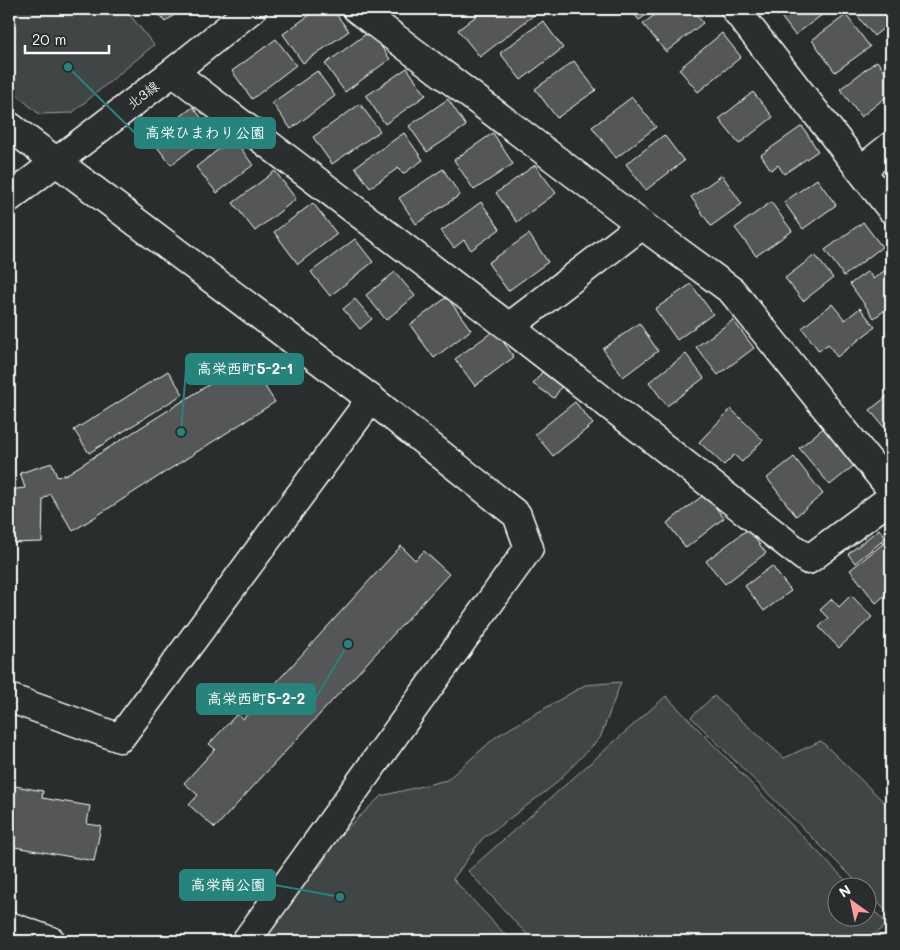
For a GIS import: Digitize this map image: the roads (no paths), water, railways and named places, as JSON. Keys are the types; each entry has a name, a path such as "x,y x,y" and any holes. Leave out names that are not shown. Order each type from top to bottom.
{"street":[{"name":"北3線","path":"9,198 252,9"},
{"path":"357,9 732,291 891,490"},
{"path":"735,9 891,209"},
{"path":"173,72 509,327 808,560 891,498"},
{"path":"9,126 371,399 517,515 529,548 246,941"},
{"path":"861,170 891,146"},
{"path":"509,327 642,225"},
{"path":"9,698 120,738 371,399"},
{"path":"9,926 51,941"}],"place":[{"name":"高栄ひまわり公園","path":"68,67"},
{"name":"高栄西町5-2-1","path":"181,432"},
{"name":"高栄西町5-2-2","path":"348,644"},
{"name":"高栄南公園","path":"340,897"}]}
